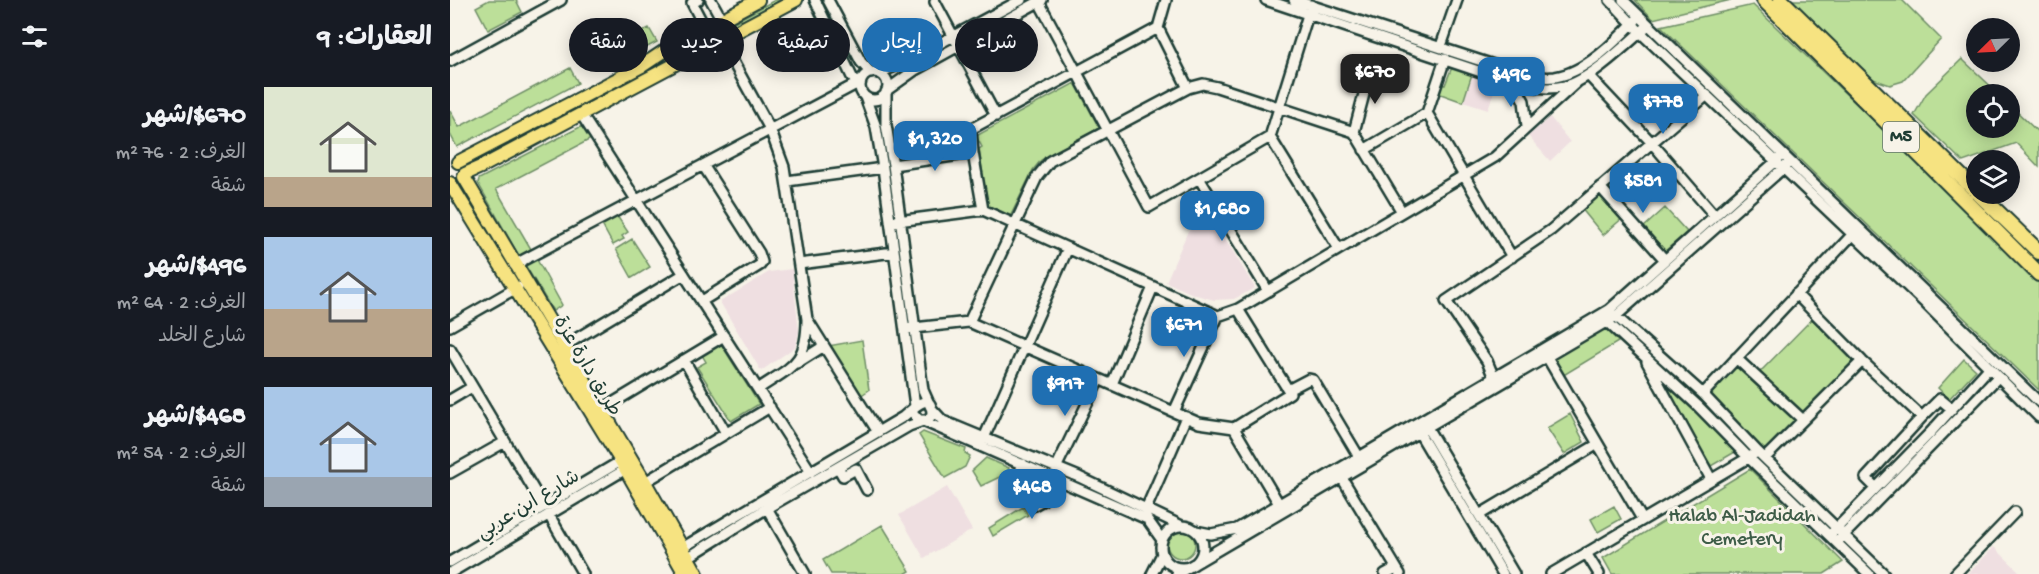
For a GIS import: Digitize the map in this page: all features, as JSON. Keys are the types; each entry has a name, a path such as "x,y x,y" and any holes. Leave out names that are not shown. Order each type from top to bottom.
{"highway":[{"name":"M5","path":"1764,0 2039,274"},
{"name":"M5","path":"1781,0 1966,181"},
{"name":"M5","path":"1989,204 2039,252"}],"main road":[{"path":"726,18 758,0"},
{"path":"744,28 796,0"},
{"path":"452,161 630,72"},
{"path":"645,72 648,78"},
{"path":"450,183 456,183 464,176 660,72"},
{"path":"452,161 463,167 464,176 514,265 521,286 564,346 645,482 685,553 692,573"},
{"name":"طريق دارة عزة","path":"450,183 521,286 623,465 692,573"}],"street":[{"path":"450,61 561,0"},
{"path":"698,0 692,3 700,18"},
{"path":"711,0 721,18"},
{"path":"685,553 909,426 927,420 932,415 923,390 894,252 876,128 859,84 815,0"},
{"path":"828,0 861,62 886,80 886,125 901,220 915,417 1023,464 1056,468 1196,531 1210,534 1237,529 1547,357 1603,318"},
{"path":"514,265 859,84 867,75 901,64 1021,0"},
{"path":"1166,0 1158,28 1188,88"},
{"path":"1266,0 1441,46 1509,70 1540,77 1565,74 1593,58 1636,21"},
{"path":"1294,0 1310,10 1510,81 1536,88 1555,88 1577,82"},
{"path":"1441,46 1457,0"},
{"path":"1610,0 1636,21 2039,402"},
{"path":"1623,0 1636,21"},
{"path":"1008,18 1040,1 1149,207 1270,137 1310,10"},
{"path":"935,2 955,40"},
{"path":"983,210 971,129 1158,28"},
{"path":"890,222 983,210 1218,316 1238,309 1495,157 1577,82 1644,29"},
{"path":"1644,29 1707,95 1783,162 1852,235 1925,303 2039,417"},
{"path":"865,98 877,100 900,79 955,47"},
{"path":"1364,150 1427,113 1445,58"},
{"path":"1509,70 1510,81 1524,101 1527,126"},
{"path":"1354,132 1370,71"},
{"path":"739,72 770,129 787,181 807,319 806,344 797,363"},
{"path":"972,72 996,116"},
{"path":"1588,75 1652,143 1715,216"},
{"path":"969,322 1044,166 1188,88 1203,84 1280,106 1354,132 1402,212"},
{"path":"1494,378 1487,361 1446,301 1551,230 1707,95"},
{"path":"1427,113 1512,257"},
{"path":"581,114 812,472"},
{"path":"1270,137 1339,249"},
{"path":"893,165 973,153"},
{"path":"1613,313 1665,260 1715,216 1783,162"},
{"path":"1421,426 1494,378 1613,313 1783,162"},
{"path":"702,301 762,262 759,253 703,165"},
{"path":"787,181 883,168"},
{"path":"1199,178 1268,291"},
{"path":"1600,187 1665,260"},
{"path":"1703,394 1852,235"},
{"path":"984,438 1068,248"},
{"path":"799,264 894,252"},
{"path":"564,346 684,274"},
{"path":"450,326 521,286"},
{"path":"1112,384 1153,287"},
{"path":"1796,294 1862,361 1922,417"},
{"path":"910,328 969,322 1199,423 1234,428 1290,393 1238,309"},
{"path":"1613,313 1703,394 1761,455 1884,574"},
{"path":"1174,412 1218,316"},
{"path":"1603,318 1697,405 1869,574"},
{"path":"807,319 878,432"},
{"path":"601,410 724,336"},
{"path":"758,389 824,346"},
{"path":"450,349 583,574"},
{"path":"1644,355 1711,479"},
{"path":"1547,357 1642,519"},
{"path":"1736,358 1803,420"},
{"path":"684,360 726,433"},
{"path":"1551,574 1711,479 1749,458 1761,455 1803,420 1862,361"},
{"path":"1833,539 1934,436 1952,409 1989,368"},
{"path":"1841,531 1876,488 1998,377"},
{"path":"1056,468 1099,379"},
{"path":"1288,390 1309,379 1313,380 1365,457"},
{"path":"450,400 472,387"},
{"path":"1876,488 1866,478 1922,417 1940,399 1952,409"},
{"path":"685,553 878,432 921,402 929,404 943,421 984,438 1147,519 1162,540 1162,554 1152,574"},
{"path":"645,482 770,407"},
{"path":"1146,509 1185,417"},
{"path":"1421,426 1514,574"},
{"path":"1421,426 1503,574"},
{"path":"1234,428 1280,504"},
{"path":"450,473 505,442"},
{"path":"1479,515 1598,444"},
{"path":"1177,574 1194,570 1342,478 1365,457"},
{"path":"1023,464 1016,481 1032,507 1042,500 1046,493 1029,486"},
{"path":"450,562 546,511 623,465"},
{"path":"838,467 843,476 856,469 867,490"},
{"path":"1342,478 1398,571 1386,574"},
{"path":"767,508 805,574"},
{"name":"شارع ابن عربي","path":"450,573 546,511"},
{"path":"1955,574 2015,512"},
{"path":"1162,540 1170,529 1182,526"},
{"path":"1194,570 1203,549 1200,536 1196,531"},
{"path":"1586,553 1599,574"},
{"path":"1162,554 1171,565 1194,570"}],"shaded area":[{"path":"1472,74 1497,83 1488,109 1463,101"},
{"path":"1550,117 1570,142 1550,161 1528,136"},
{"path":"1212,217 1255,288 1234,299 1214,300 1166,282 1188,231"},
{"path":"792,269 799,332 795,347 761,371 720,302 769,272"},
{"path":"947,487 972,530 924,558 899,515"},
{"path":"1994,547 2022,574 1968,574"}],"green space":[{"path":"489,0 516,0 522,12 488,30 476,7"},
{"path":"775,0 785,0 744,22 744,18 741,18"},
{"path":"1635,0 1731,0 1653,19"},
{"path":"1792,0 1902,0 1941,39 1903,81 1890,85 1873,79"},
{"path":"1753,5 2039,279 2039,390 1661,26"},
{"path":"648,29 657,42 648,47"},
{"path":"1962,59 1966,63 1966,72 1976,72 1988,84 1966,84 1966,138 2020,138 2020,115 2039,133 2039,167 2016,143 1996,150 1966,150 1966,161 1963,162 1914,115 1926,94"},
{"path":"660,62 660,67 652,71 650,67"},
{"path":"1452,67 1472,74 1463,102 1438,93 1441,84 1445,85"},
{"path":"569,69 569,72 572,72 578,83 457,147 450,134 450,110 459,127"},
{"path":"639,72 641,76 478,163 476,159"},
{"path":"1075,83 1099,128 1041,160 1033,170 1010,217 988,208 979,149 982,147 976,136"},
{"path":"582,126 591,139 496,189 531,249 519,256 478,183 479,179"},
{"path":"1602,191 1624,217 1603,235 1581,208"},
{"path":"1665,208 1687,232 1665,251 1644,227"},
{"path":"617,216 628,232 622,236 624,239 613,245 601,223"},
{"path":"632,239 650,267 632,278 616,249"},
{"path":"536,258 562,305 553,311 525,265"},
{"path":"1812,319 1853,361 1801,414 1758,374"},
{"path":"1607,324 1618,342 1562,376 1551,358"},
{"path":"862,340 869,390 860,396 828,346"},
{"path":"721,344 759,404 731,421 697,367 706,362 702,355"},
{"path":"1964,359 1976,370 1949,399 1938,388"},
{"path":"1738,364 1797,420 1765,453 1707,397"},
{"path":"1652,367 1735,452 1711,466"},
{"path":"1570,414 1584,442 1564,454 1547,428"},
{"path":"923,432 966,449 965,453 970,456 965,467 945,478 919,435"},
{"path":"986,458 1009,468 1008,473 981,486 972,471"},
{"name":"Halab Al-Jadidah Cemetery","path":"1750,469 1843,562 1824,574 1612,574 1603,558"},
{"path":"1614,506 1621,519 1598,532 1591,519"},
{"path":"1023,507 1028,515 993,536 989,528"},
{"path":"882,525 910,571 905,574 831,574 823,560"},
{"path":"1181,530 1191,534 1195,544 1191,554 1181,558 1171,554 1167,544 1171,534"}]}
